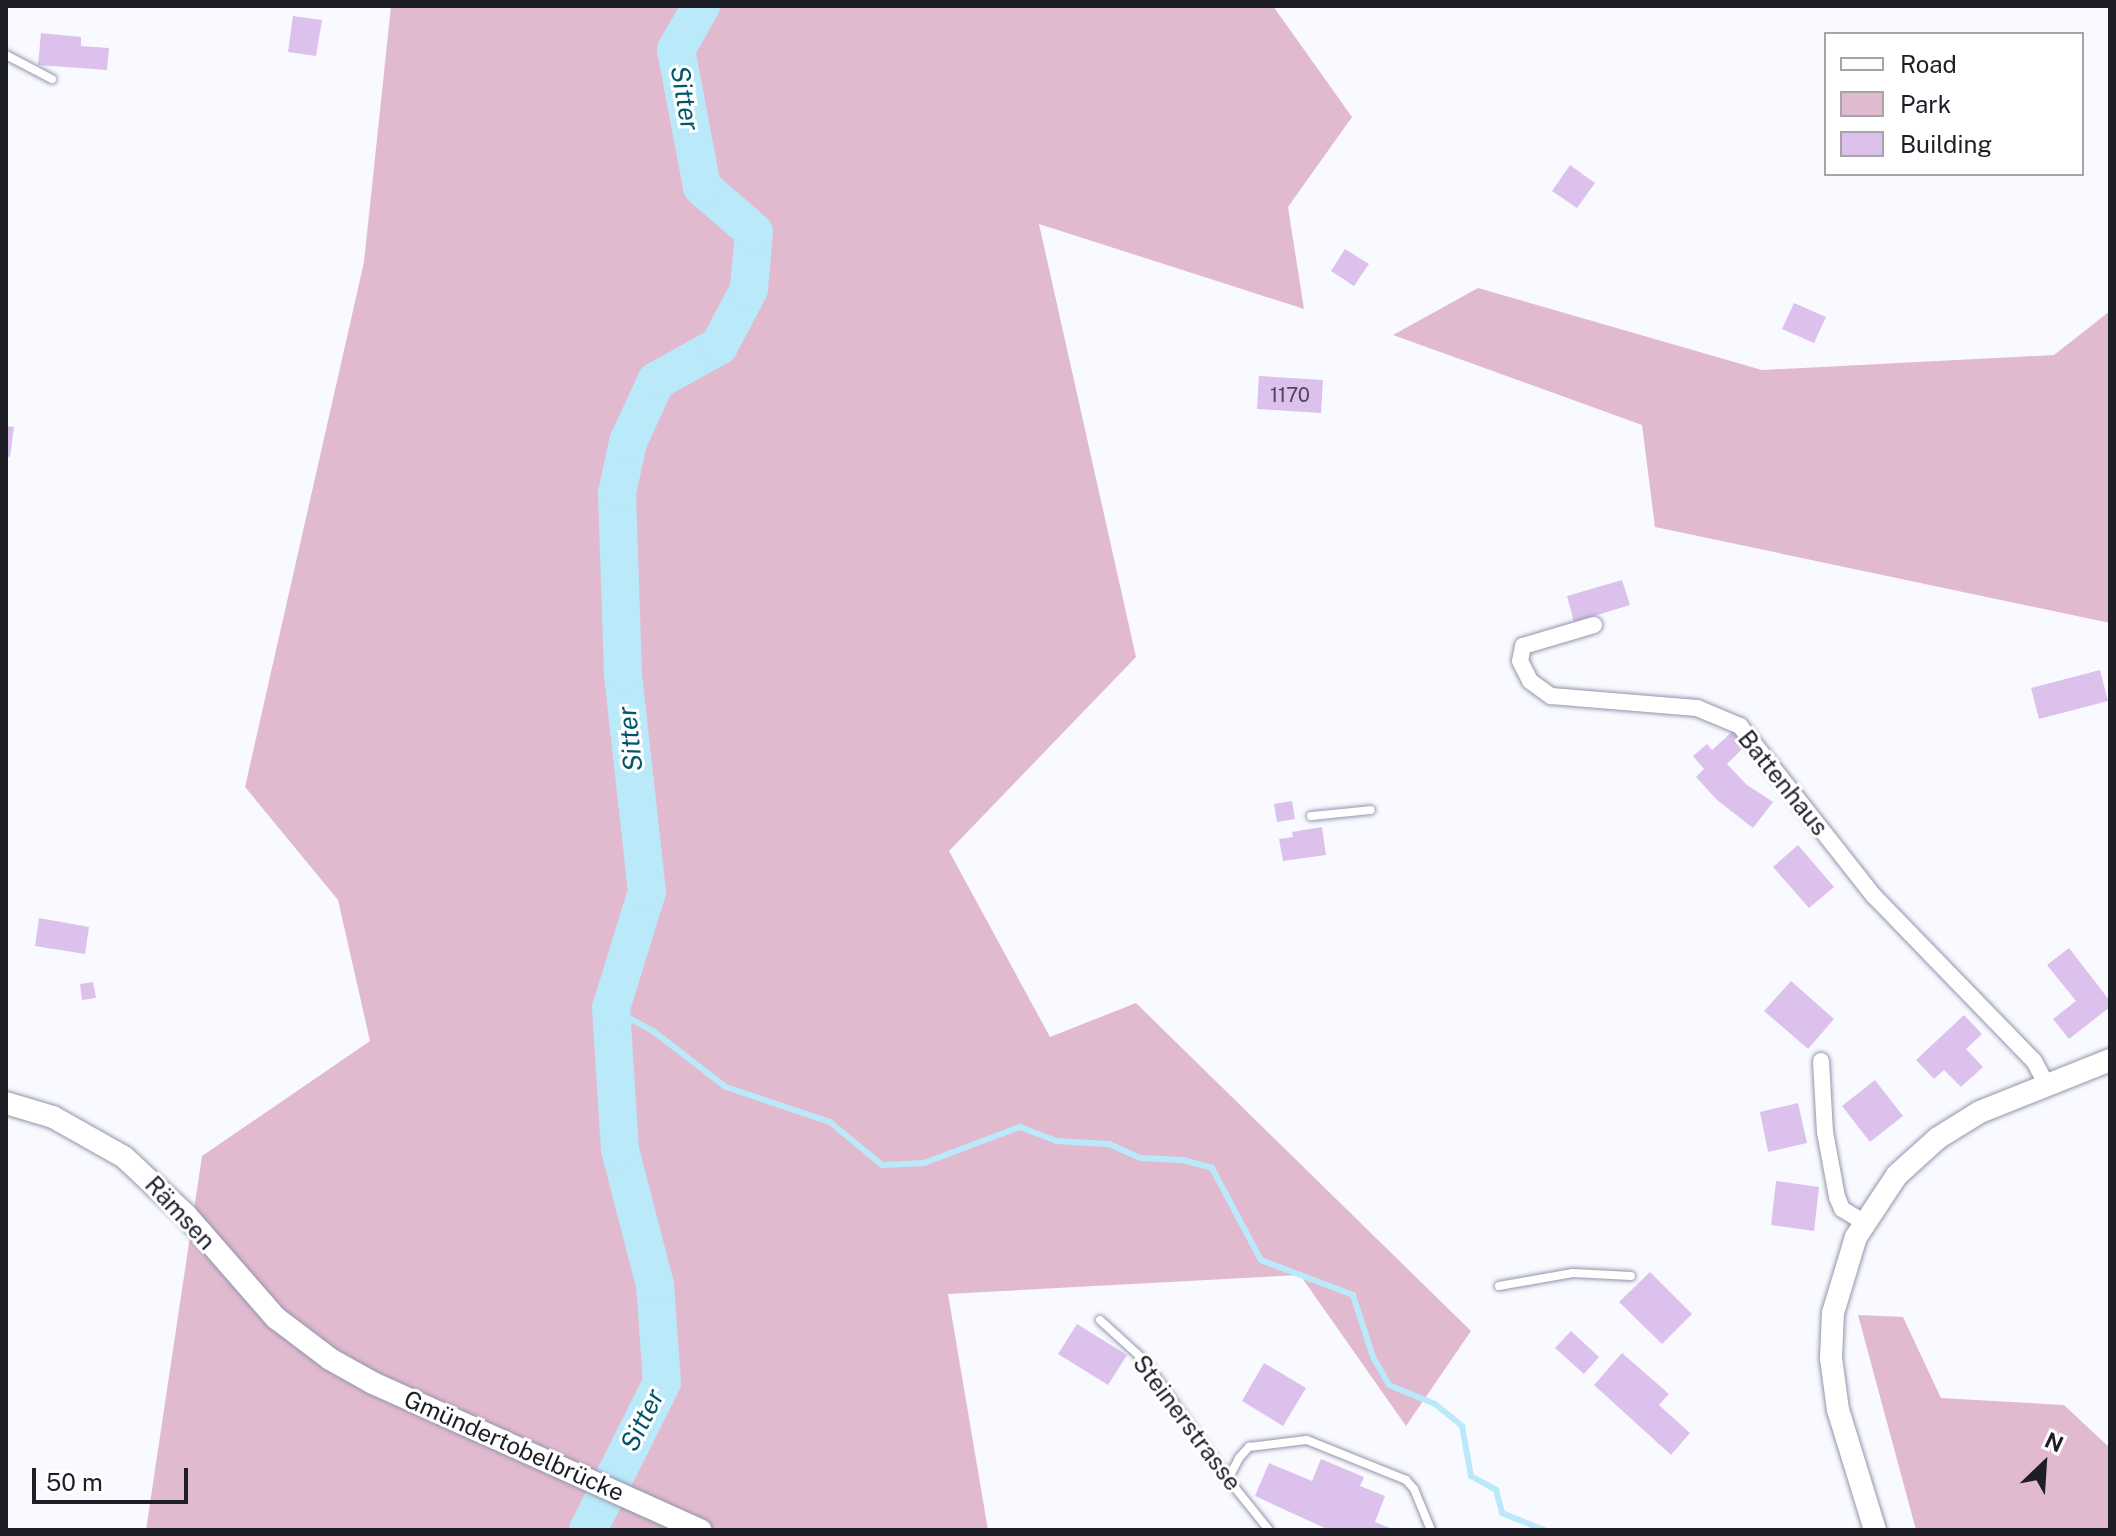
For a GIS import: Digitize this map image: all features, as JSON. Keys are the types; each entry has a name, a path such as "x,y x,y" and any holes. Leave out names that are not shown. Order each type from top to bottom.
{"main road":[{"path":"1875,1530 1838,1410 1831,1358 1838,1287 1845,1261 1864,1222 1897,1175 1938,1138 1980,1112 2110,1060"},
{"name":"Rämsen","path":"6,1103 53,1117 124,1157 186,1215 276,1318 330,1359"},
{"name":"Gmündertobelbrücke","path":"330,1359 373,1383 700,1530"}],"street":[{"name":"Battenhaus","path":"1594,625 1523,646 1520,661 1530,681 1551,696 1697,708 1740,726 1873,895 2034,1061 2046,1084"},
{"path":"1821,1061 1825,1132 1837,1197 1842,1209 1864,1222"}],"lane":[{"path":"6,55 52,79"},
{"path":"1311,816 1371,810"},
{"path":"1499,1286 1573,1273 1631,1276"},
{"name":"Steinerstrasse","path":"1100,1320 1145,1361 1228,1479 1269,1530"},
{"path":"1228,1479 1249,1447 1307,1440 1406,1480 1414,1489 1431,1530"}],"green space":[{"path":"391,6 1273,6 1352,117 1288,207 1304,309 1039,224 1136,657 949,851 1050,1037 1136,1003 1471,1331 1406,1426 1300,1275 948,1294 988,1530 146,1530 202,1156 370,1041 338,900 245,787 364,262"},
{"path":"1478,288 1762,370 2054,355 2110,311 2110,623 1655,527 1642,425 1393,335"},
{"path":"1858,1315 1903,1317 1941,1398 2064,1405 2110,1448 2110,1530 1916,1530"}],"building":[{"path":"293,16 322,20 316,56 288,52"},
{"path":"41,33 81,37 81,46 109,48 107,70 38,65"},
{"path":"1570,165 1595,183 1577,208 1552,191"},
{"path":"1345,249 1369,264 1354,286 1331,271"},
{"path":"1794,303 1826,317 1814,343 1782,329"},
{"path":"1259,376 1323,380 1321,413 1257,409"},
{"path":"6,426 14,427 10,457 6,456"},
{"path":"1622,580 1630,605 1574,622 1567,596"},
{"path":"2100,670 2108,701 2039,719 2031,688"},
{"path":"1733,731 1746,745 1727,764 1747,785 1773,802 1753,828 1717,800 1696,777 1704,769 1693,756 1707,744 1712,750"},
{"path":"1292,801 1295,819 1277,822 1274,804"},
{"path":"1322,827 1326,855 1283,861 1279,839 1293,837 1292,832"},
{"path":"1798,845 1834,887 1809,908 1773,867"},
{"path":"39,918 89,927 85,954 35,946"},
{"path":"2069,948 2110,1001 2110,1007 2069,1039 2053,1019 2076,1001 2047,965"},
{"path":"1791,981 1834,1019 1808,1049 1764,1011"},
{"path":"93,982 96,998 82,1000 80,984"},
{"path":"1964,1015 1982,1034 1966,1049 1983,1067 1961,1087 1944,1070 1934,1079 1916,1060"},
{"path":"1875,1080 1903,1116 1870,1142 1842,1106"},
{"path":"1798,1103 1807,1143 1768,1152 1760,1112"},
{"path":"1776,1181 1819,1187 1814,1231 1771,1225"},
{"path":"1650,1272 1692,1314 1662,1344 1619,1302"},
{"path":"1077,1324 1127,1355 1108,1385 1058,1354"},
{"path":"1571,1331 1599,1357 1584,1374 1555,1348"},
{"path":"1622,1353 1669,1394 1659,1405 1690,1433 1671,1455 1594,1385"},
{"path":"1264,1363 1306,1388 1283,1426 1242,1401"},
{"path":"1321,1459 1364,1477 1360,1486 1385,1496 1375,1522 1395,1530 1329,1530 1255,1496 1269,1463 1312,1481"}],"waterway":[{"name":"Sitter","path":"588,1530 662,1382 655,1285 620,1150 611,1008 647,892 623,674 617,493 628,442 656,381 719,346 749,289 754,232 702,187 676,50 701,6"},
{"path":"611,1008 653,1031 726,1087 830,1122 882,1165 924,1163 1020,1127 1056,1141 1109,1144 1141,1158 1183,1160 1212,1168 1261,1260 1353,1295 1373,1357 1389,1385 1435,1404 1462,1426 1471,1476 1496,1490 1502,1513 1544,1530"}]}
